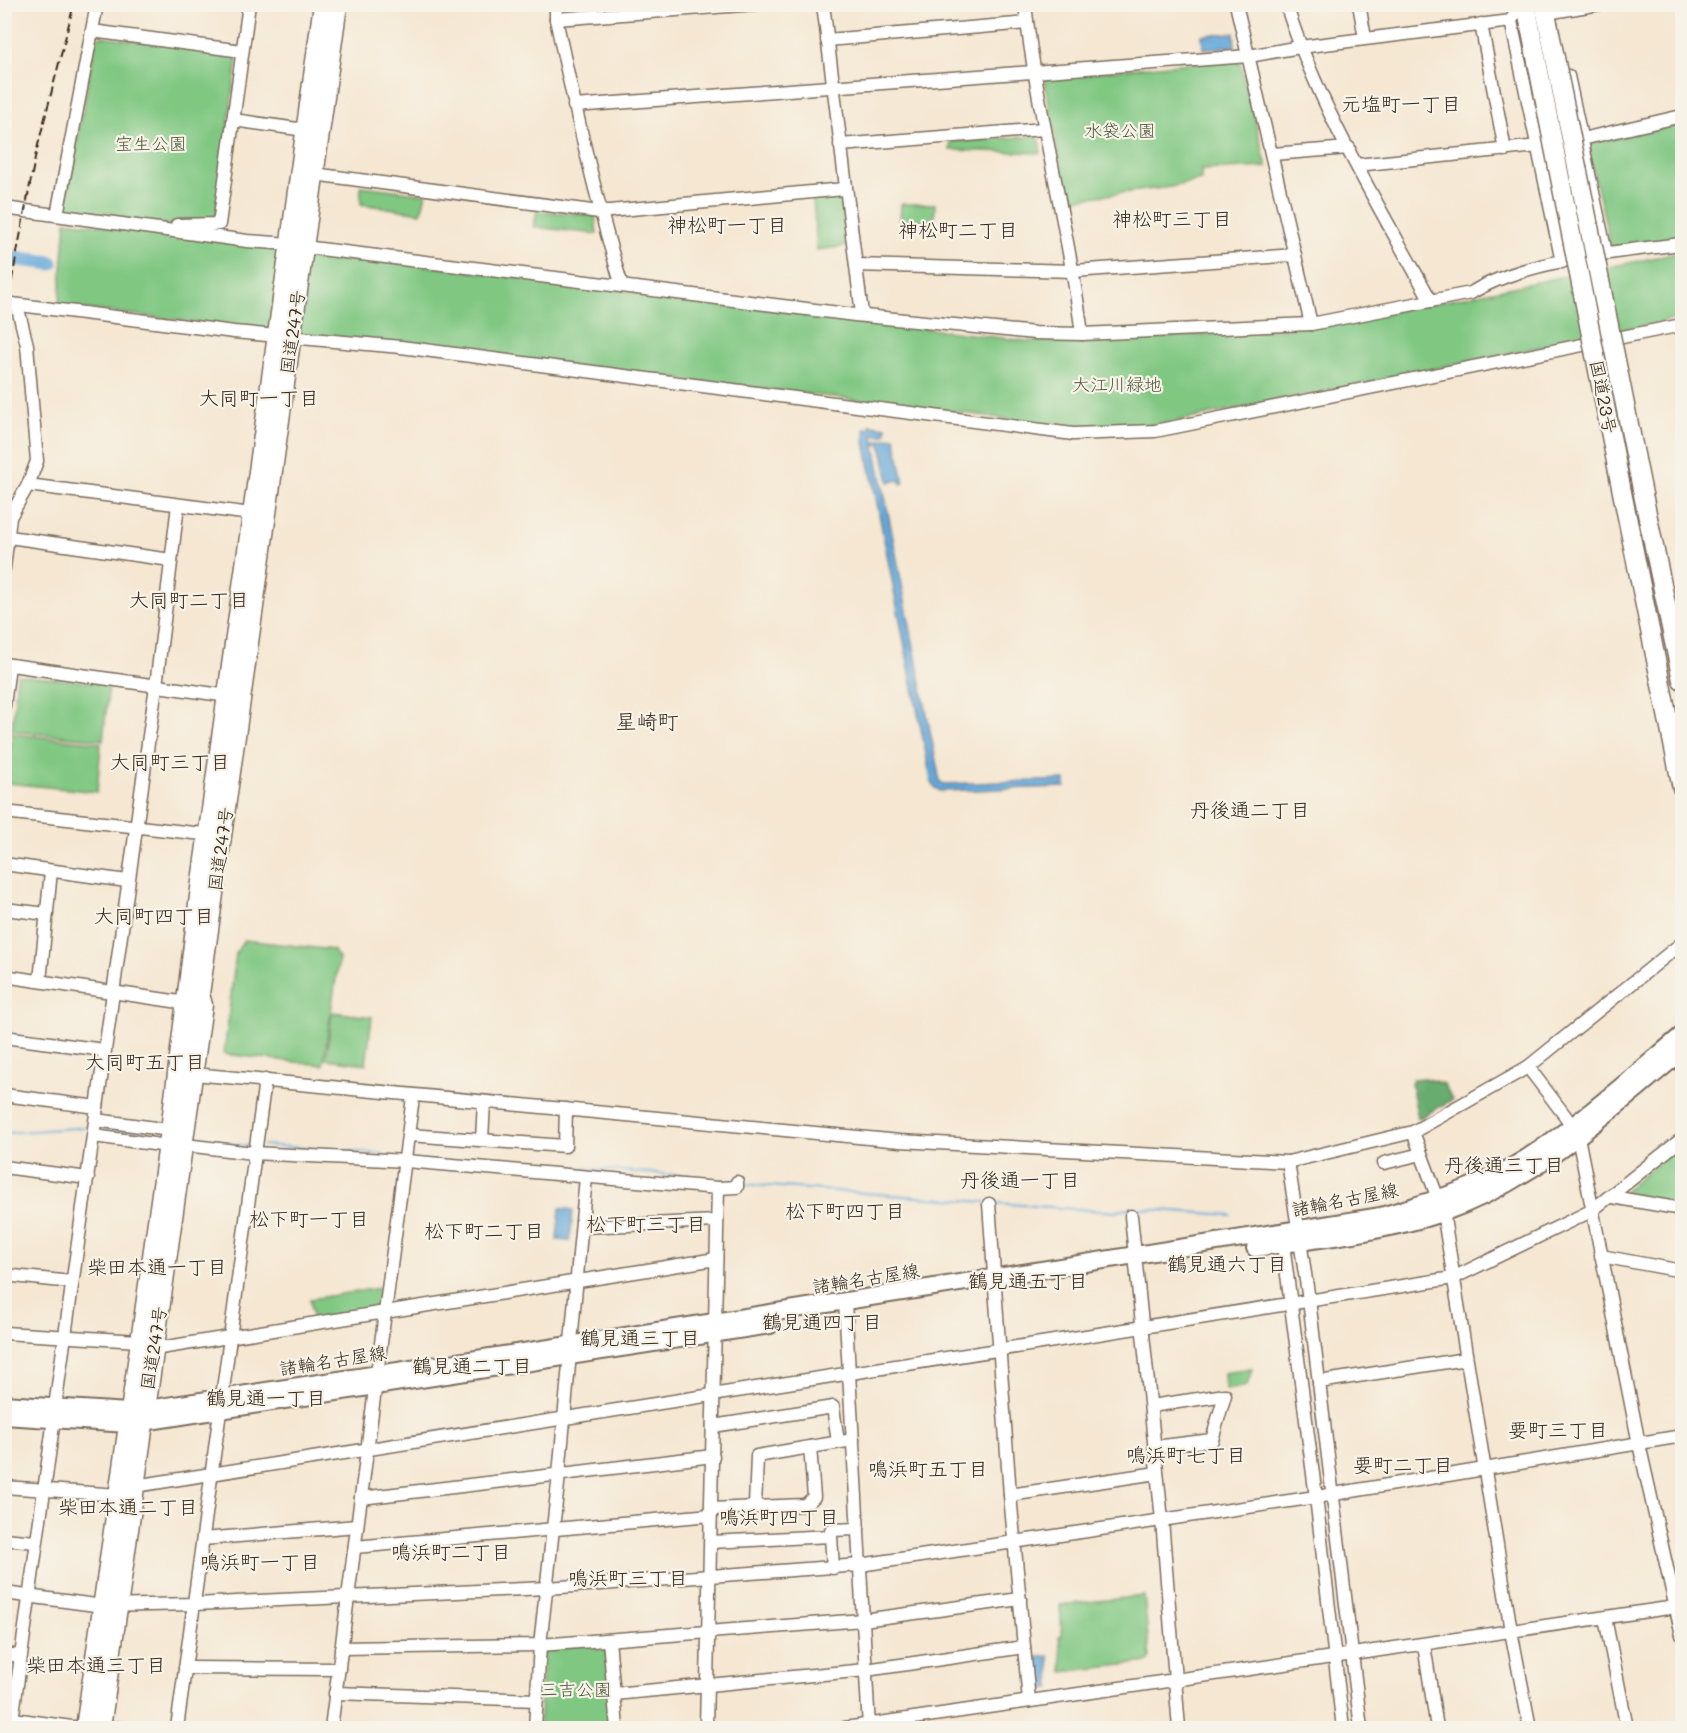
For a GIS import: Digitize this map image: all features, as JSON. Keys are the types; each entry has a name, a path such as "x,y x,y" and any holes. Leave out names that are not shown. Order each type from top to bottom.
{"highway":[{"name":"国道247号","path":"99,1728 119,1496 136,1416 147,1345 285,336 297,245 305,130 322,4"},
{"name":"国道247号","path":"297,245 314,174 338,4"},
{"name":"国道23号","path":"1526,4 1544,16 1683,680"},
{"name":"国道23号","path":"1544,16 1624,502 1683,788"},
{"name":"国道247号","path":"215,835 228,696 260,515"},
{"name":"国道247号","path":"174,1140 194,1074 194,1004"},
{"name":"国道247号","path":"111,1606 135,1486 136,1416"}],"main road":[{"name":"諸輪名古屋線","path":"1575,1131 1683,1035"},
{"name":"諸輪名古屋線","path":"4,1416 54,1413 136,1416 569,1351 1300,1235 1388,1227 1515,1179 1575,1131 1683,1051"},
{"name":"諸輪名古屋線","path":"1138,1261 1283,1244 1300,1235"},
{"name":"諸輪名古屋線","path":"4,1404 54,1413"}],"street":[{"path":"57,215 98,4"},
{"path":"165,229 172,225 219,224 249,4"},
{"path":"556,4 556,19 574,106 599,212 622,286"},
{"path":"556,19 756,4"},
{"path":"823,4 844,189 862,314"},
{"path":"1025,4 1044,129 1074,271 1082,334"},
{"path":"1236,4 1311,324"},
{"path":"1286,4 1300,46 1357,165 1431,302"},
{"path":"1359,4 1365,38"},
{"path":"1520,4 1511,21 1562,262"},
{"path":"1600,4 1544,16 1582,139 1606,253"},
{"path":"574,106 1249,56 1300,46 1511,21"},
{"path":"827,40 1027,23"},
{"path":"1481,24 1505,150"},
{"path":"92,31 242,51"},
{"path":"1582,139 1683,116"},
{"path":"233,120 305,130"},
{"path":"840,145 1044,129"},
{"path":"1357,165 1538,146"},
{"path":"1272,154 1349,148"},
{"path":"314,174 599,212 844,189"},
{"path":"4,208 247,241 297,245 967,327 1082,334 1311,324 1471,294 1487,283 1562,262 1606,253 1683,244"},
{"path":"856,265 1074,271 1295,255"},
{"path":"4,568 10,517 28,485 37,461 27,345 11,304 401,347 1074,434 1155,431 1683,325"},
{"path":"28,485 260,515"},
{"path":"79,1728 9,1722 29,1597 94,1136 127,881 137,828 178,505"},
{"path":"9,537 171,560"},
{"path":"4,706 7,665 228,696"},
{"path":"4,812 215,835"},
{"path":"4,864 127,881"},
{"path":"40,981 51,871"},
{"path":"4,909 47,914"},
{"path":"194,1074 900,1141 1288,1162 1413,1132 1528,1067 1683,943"},
{"path":"4,976 194,1004"},
{"path":"4,1036 104,1050"},
{"path":"1528,1067 1575,1131 1640,1444 1680,1607 1683,1635"},
{"path":"177,1728 221,1404 228,1336 265,1080"},
{"path":"4,1095 97,1107"},
{"path":"330,1728 384,1313 410,1135 413,1096"},
{"path":"482,1140 484,1102"},
{"path":"410,1135 565,1146 566,1109"},
{"path":"96,1120 174,1140 253,1153 406,1161 718,1188 737,1184"},
{"path":"1413,1132 1440,1206 1454,1278 1511,1631 1530,1728"},
{"path":"94,1136 174,1140"},
{"path":"135,1486 211,1472 1454,1278 1592,1211 1683,1139"},
{"path":"1384,1163 1421,1154"},
{"path":"1288,1162 1309,1300 1360,1728"},
{"path":"4,1167 88,1178"},
{"path":"536,1728 540,1645 554,1531 586,1177"},
{"path":"706,1728 718,1188"},
{"path":"1612,1197 1683,1209"},
{"path":"989,1204 1010,1495 1029,1701"},
{"path":"1131,1216 1138,1261 1179,1728"},
{"path":"582,1227 717,1221"},
{"path":"1283,1244 1343,1728"},
{"path":"1601,1256 1683,1271"},
{"path":"4,1333 147,1345 228,1336 384,1313 716,1259"},
{"path":"4,1275 72,1282"},
{"path":"845,1307 869,1727"},
{"path":"1319,1382 1466,1359"},
{"path":"1150,1406 1225,1395 1212,1440 1155,1447"},
{"path":"713,1426 833,1407 838,1442"},
{"path":"4,1593 111,1606 194,1604 547,1588 833,1568 1316,1497 1683,1436"},
{"path":"755,1507 757,1456 853,1440"},
{"path":"355,1547 554,1531 755,1507 806,1505 814,1497 810,1446"},
{"path":"361,1498 713,1456"},
{"path":"1010,1495 1157,1473"},
{"path":"4,1487 119,1496"},
{"path":"203,1539 357,1526"},
{"path":"833,1568 831,1530 858,1528"},
{"path":"711,1542 831,1536"},
{"path":"4,1539 36,1542"},
{"path":"341,1648 540,1645 863,1620 1020,1599"},
{"path":"845,1728 869,1727 1029,1701 1175,1682 1680,1607"},
{"path":"1605,1618 1627,1728"},
{"path":"609,1640 617,1728"},
{"path":"1424,1644 1437,1728"},
{"path":"614,1694 866,1670 1024,1647"},
{"path":"4,1654 20,1656"},
{"path":"185,1668 339,1669"},
{"path":"335,1693 536,1700"}],"green space":[{"name":"宝生公園","path":"101,36 234,54 237,61 215,221 163,225 69,213 64,210 96,39"},
{"name":"水袋公園","path":"1239,58 1267,167 1201,170 1201,180 1170,187 1067,200 1045,82 1047,77"},
{"path":"1682,124 1682,240 1611,247 1587,144"},
{"path":"1036,136 1039,139 1041,153 950,150 950,142"},
{"path":"361,186 426,194 421,213 361,204"},
{"path":"841,196 846,246 817,250 813,199"},
{"path":"901,204 935,204 934,222 900,221"},
{"path":"537,211 595,215 597,234 534,227"},
{"name":"大江川緑地","path":"66,221 1026,341 1085,343 1323,326 1682,252 1682,318 1154,426 1077,429 950,411 59,306"},
{"path":"17,675 109,684 103,740 12,731"},
{"path":"12,734 101,743 97,792 7,783"},
{"path":"244,940 333,950 339,958 323,1065 224,1054 236,953"},
{"path":"332,1012 372,1017 366,1064 326,1059"},
{"path":"1425,1078 1444,1084 1452,1100 1418,1119 1411,1083 1413,1079"},
{"path":"1682,1143 1682,1205 1625,1196 1623,1192"},
{"path":"378,1288 380,1311 313,1320 310,1299"},
{"path":"1252,1369 1247,1386 1225,1390 1224,1373"},
{"path":"1144,1596 1150,1659 1148,1662 1063,1672 1059,1637 1062,1636 1060,1605"},
{"name":"三吉公園","path":"603,1643 606,1647 614,1728 539,1728 544,1652 548,1648"}],"water":[{"path":"1234,33 1235,46 1203,49 1202,35"},
{"path":"870,425 887,427 885,435 873,435 940,782 944,784 1065,780 1065,787 940,791 932,785 865,442 865,428 870,429"},
{"path":"895,437 904,483 901,484 900,480 889,482 881,444 876,445 876,441"},
{"path":"560,1208 573,1210 570,1241 557,1240"},
{"path":"1049,1656 1051,1688 1038,1689 1036,1657"}],"waterway":[{"path":"4,257 51,263"},
{"path":"4,1133 88,1127"},
{"path":"101,1128 155,1134"},
{"path":"222,1143 252,1146"},
{"path":"263,1145 383,1154"},
{"path":"469,1160 689,1176 701,1181"},
{"path":"740,1184 986,1202"},
{"path":"994,1203 1115,1212 1130,1208 1231,1215"}],"railway":[{"path":"4,321 36,153 74,4"}],"district":[{"name":"元塩町一丁目","path":"1401,104"},
{"name":"神松町三丁目","path":"1172,219"},
{"name":"神松町一丁目","path":"727,225"},
{"name":"神松町二丁目","path":"958,230"},
{"name":"大同町一丁目","path":"259,398"},
{"name":"大同町二丁目","path":"189,600"},
{"name":"星崎町","path":"647,722"},
{"name":"大同町三丁目","path":"170,762"},
{"name":"丹後通二丁目","path":"1250,810"},
{"name":"大同町四丁目","path":"154,916"},
{"name":"大同町五丁目","path":"145,1062"},
{"name":"丹後通三丁目","path":"1504,1165"},
{"name":"丹後通一丁目","path":"1020,1180"},
{"name":"松下町四丁目","path":"845,1211"},
{"name":"松下町一丁目","path":"309,1219"},
{"name":"松下町三丁目","path":"646,1224"},
{"name":"松下町二丁目","path":"484,1231"},
{"name":"鶴見通六丁目","path":"1227,1264"},
{"name":"柴田本通一丁目","path":"157,1267"},
{"name":"鶴見通五丁目","path":"1028,1281"},
{"name":"鶴見通四丁目","path":"822,1322"},
{"name":"鶴見通三丁目","path":"640,1338"},
{"name":"鶴見通二丁目","path":"472,1366"},
{"name":"鶴見通一丁目","path":"266,1398"},
{"name":"要町三丁目","path":"1558,1430"},
{"name":"鳴浜町七丁目","path":"1186,1455"},
{"name":"要町二丁目","path":"1403,1465"},
{"name":"鳴浜町五丁目","path":"928,1469"},
{"name":"柴田本通二丁目","path":"128,1507"},
{"name":"鳴浜町四丁目","path":"779,1517"},
{"name":"鳴浜町二丁目","path":"451,1552"},
{"name":"鳴浜町一丁目","path":"260,1562"},
{"name":"鳴浜町三丁目","path":"628,1578"},
{"name":"柴田本通三丁目","path":"96,1665"}]}
